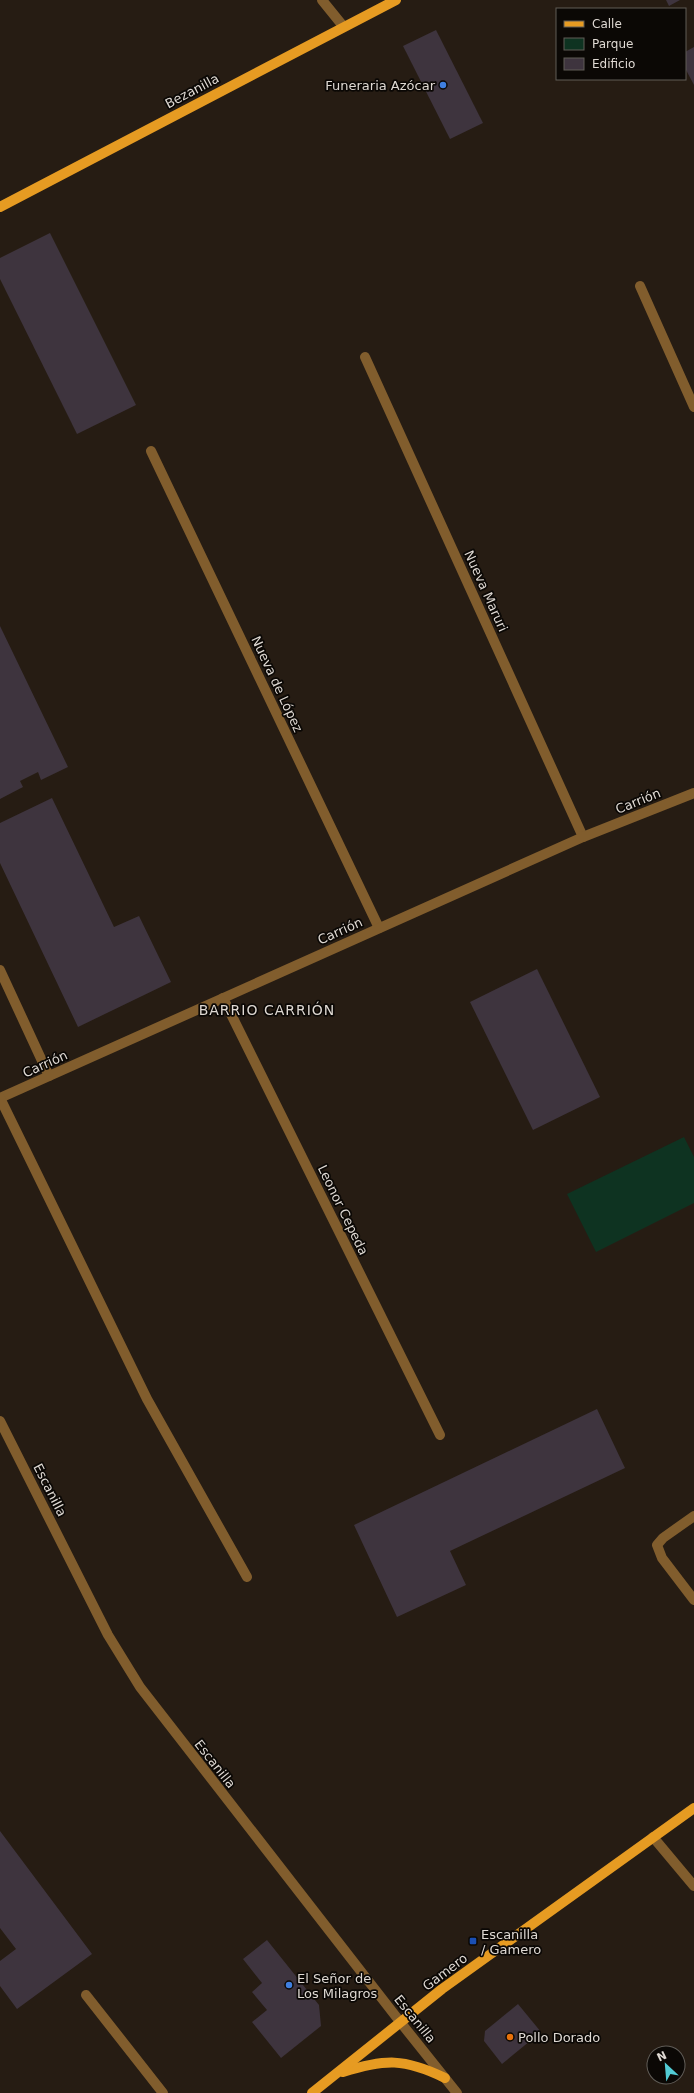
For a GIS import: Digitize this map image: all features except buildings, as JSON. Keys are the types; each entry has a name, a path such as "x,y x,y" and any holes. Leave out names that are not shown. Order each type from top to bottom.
{"main road":[{"name":"Bezanilla","path":"0,206 343,26 396,0"},
{"name":"Gamero","path":"312,2093 442,1990 694,1808"},
{"path":"337,2073 374,2063 392,2062 424,2067 445,2078"}],"street":[{"path":"322,0 343,26"},
{"path":"640,286 694,407"},
{"name":"Nueva Maruri","path":"365,357 583,837"},
{"name":"Nueva de López","path":"151,451 379,928"},
{"name":"Carrión","path":"0,1098 583,837 694,793"},
{"path":"0,970 49,1076"},
{"name":"Leonor Cepeda","path":"223,998 440,1435"},
{"path":"0,1098 148,1399 247,1577"},
{"name":"Escanilla","path":"0,1421 108,1635 140,1687 400,2024 457,2093"},
{"path":"694,1516 663,1538 657,1545 662,1558 694,1600"},
{"path":"653,1837 694,1886"},
{"path":"86,1995 164,2093"}],"green space":[{"path":"684,1137 694,1157 694,1203 596,1252 567,1194"}],"place":[{"name":"Funeraria Azócar","path":"443,85"},
{"name":"Escanilla / Gamero","path":"473,1941"},
{"name":"El Señor de Los Milagros","path":"289,1985"},
{"name":"Pollo Dorado","path":"510,2037"}],"district":[{"name":"BARRIO CARRIÓN","path":"267,1010"}]}
